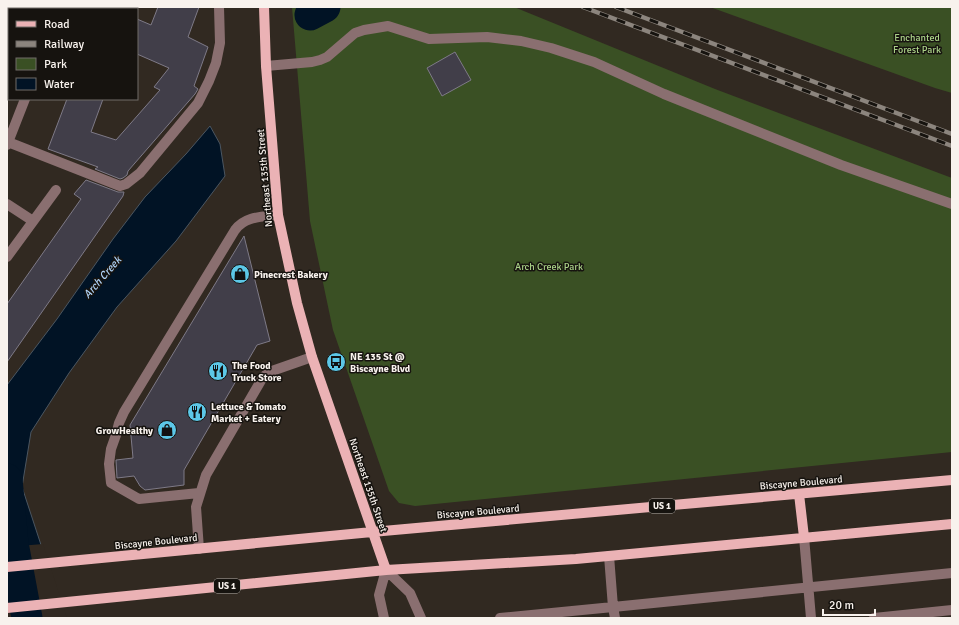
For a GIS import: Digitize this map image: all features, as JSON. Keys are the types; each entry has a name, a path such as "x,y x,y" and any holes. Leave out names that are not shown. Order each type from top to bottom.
{"main road":[{"name":"Northeast 135th Street","path":"265,7 266,66 278,215 297,303 312,357 386,570"},
{"name":"Biscayne Boulevard","path":"7,567 372,532 952,480"},
{"path":"799,494 804,538"},
{"name":"US 1","path":"7,608 386,570 521,563 609,556 952,524"}],"street":[{"path":"25,100 8,143 120,186 126,184 140,173 198,103 216,63 220,43 219,7"},
{"path":"266,66 320,60 327,57 355,33 388,26 429,39 487,37 522,41 551,48 594,62 664,94 841,165 952,204"},
{"path":"7,257 56,190"},
{"path":"7,204 33,222"},
{"path":"199,493 139,499 111,483 109,464 111,449 124,412 234,230 239,223 247,219 278,215"},
{"path":"199,549 196,507 199,493 206,475 263,377 269,372 312,357"},
{"path":"804,538 811,618"},
{"path":"609,556 615,618"},
{"path":"384,618 379,595 386,570"},
{"name":"Northeast 135th Street","path":"386,570 410,593 421,618"},
{"path":"500,618 952,574"},
{"path":"874,618 952,610"}],"green space":[{"name":"Arch Creek Park","path":"292,7 514,7 715,89 952,178 952,452 415,506 399,503 389,491 333,330 310,221"},
{"name":"Enchanted Forest Park","path":"710,7 952,7 952,93 935,88"}],"water":[{"path":"210,126 220,144 225,176 176,241 117,307 69,373 31,432 22,487 65,618 7,618 7,385 57,319 113,239 145,197 186,154"}],"pier":[{"path":"43,544 67,618 7,618 7,547"}],"building":[{"path":"158,7 199,7 188,37 208,47 194,86 198,89 195,94 123,178 120,179 95,169 98,167 48,149 67,100 103,100 91,132 116,140 160,90 154,87 169,68 138,54 138,19 151,25"},
{"path":"455,52 471,80 442,96 427,68"},
{"path":"86,180 118,192 124,192 123,196 7,362 7,304 81,199 74,194"},
{"path":"244,236 270,341 257,345 184,470 184,485 145,490 140,486 134,476 117,478 116,460 133,458 130,425"}],"waterway":[{"name":"Arch Creek","path":"310,15 325,7"},
{"name":"Arch Creek","path":"7,479 13,543 27,618"}],"railway":[{"path":"583,7 952,146"},
{"path":"616,7 952,134"}],"place":[{"name":"Pinecrest Bakery","path":"240,274"},
{"name":"NE 135 St @ Biscayne Blvd","path":"336,362"},
{"name":"The Food Truck Store","path":"218,371"},
{"name":"Lettuce & Tomato Market + Eatery","path":"197,412"},
{"name":"GrowHealthy","path":"167,430"}]}
